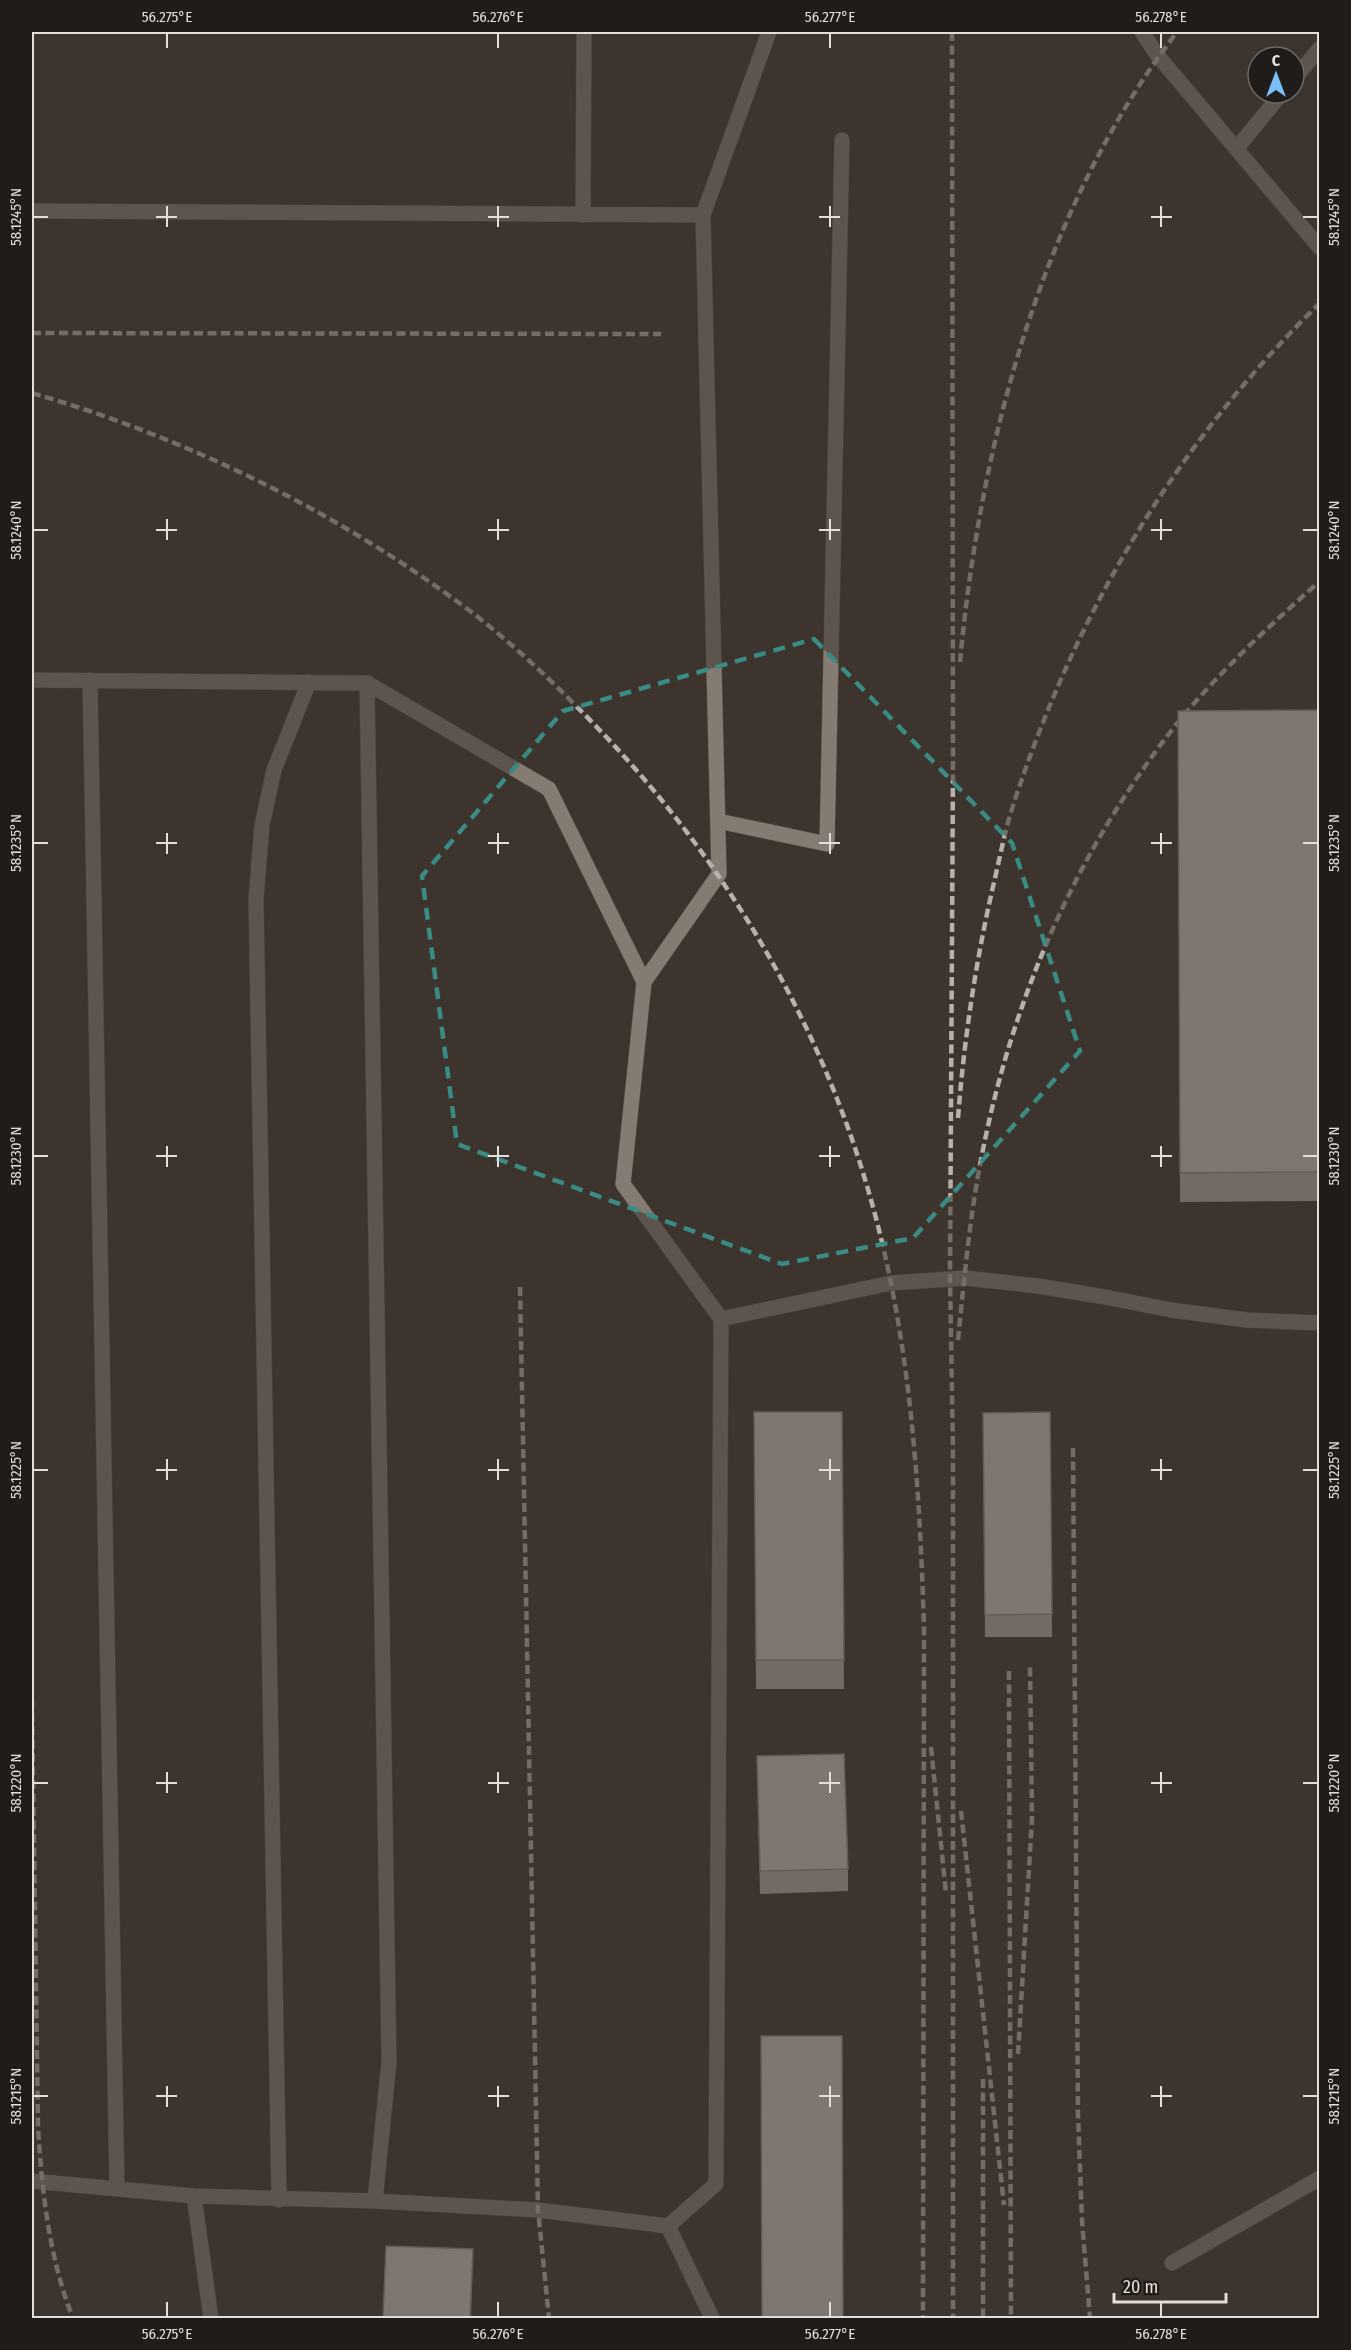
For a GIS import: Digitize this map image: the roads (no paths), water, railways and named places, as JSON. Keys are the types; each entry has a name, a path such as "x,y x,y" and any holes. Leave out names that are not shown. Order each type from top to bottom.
{"lane":[{"path":"583,215 584,32"},
{"path":"32,2181 194,2196 375,2201 538,2210 668,2226 716,2184 721,1318 624,1184 644,982 719,874 703,215 769,32"},
{"path":"1142,32 1158,56 1320,248"},
{"path":"1306,65 1320,48"},
{"path":"1237,148 1272,105"},
{"path":"718,821 827,844 842,140"},
{"path":"32,211 703,215"},
{"path":"32,680 367,683 549,789 644,982"},
{"path":"90,680 117,2189"},
{"path":"279,2200 256,899 261,825 274,770 309,682"},
{"path":"367,683 389,2062 375,2201"},
{"path":"721,1318 891,1283 964,1278 1038,1286 1171,1310 1247,1320 1320,1323"},
{"path":"1172,2263 1320,2178"},
{"path":"194,2196 211,2319"},
{"path":"668,2226 712,2319"}],"railway":[{"path":"952,32 953,768 950,1278 953,1450 953,2318"},
{"path":"960,662 983,497 1002,413 1025,331 1054,251 1089,174 1130,100 1177,32"},
{"path":"958,1118 975,975 1003,843 1010,815 1035,743 1064,673 1096,605 1133,540 1173,477 1218,416 1267,358 1320,303"},
{"path":"32,333 661,334"},
{"path":"32,393 149,433 263,483 371,544 424,578 488,625 579,709 632,765 680,824 725,886 766,950 801,1018 833,1088 859,1160 880,1234 900,1332 917,1480 924,1629 923,2318"},
{"path":"958,1340 973,1209 992,1111 1023,1004 1066,901 1091,852 1120,804 1169,733 1230,665 1320,581"},
{"path":"520,1287 538,2210 549,2318"},
{"path":"1073,1448 1078,2115 1082,2221 1090,2318"},
{"path":"1018,2054 1032,1818 1030,1664"},
{"path":"1009,1671 1011,2318"},
{"path":"32,1699 38,2127 52,2248 73,2318"},
{"path":"931,1747 946,1893"},
{"path":"961,1811 1004,2205"},
{"path":"983,2079 983,2318"}]}
